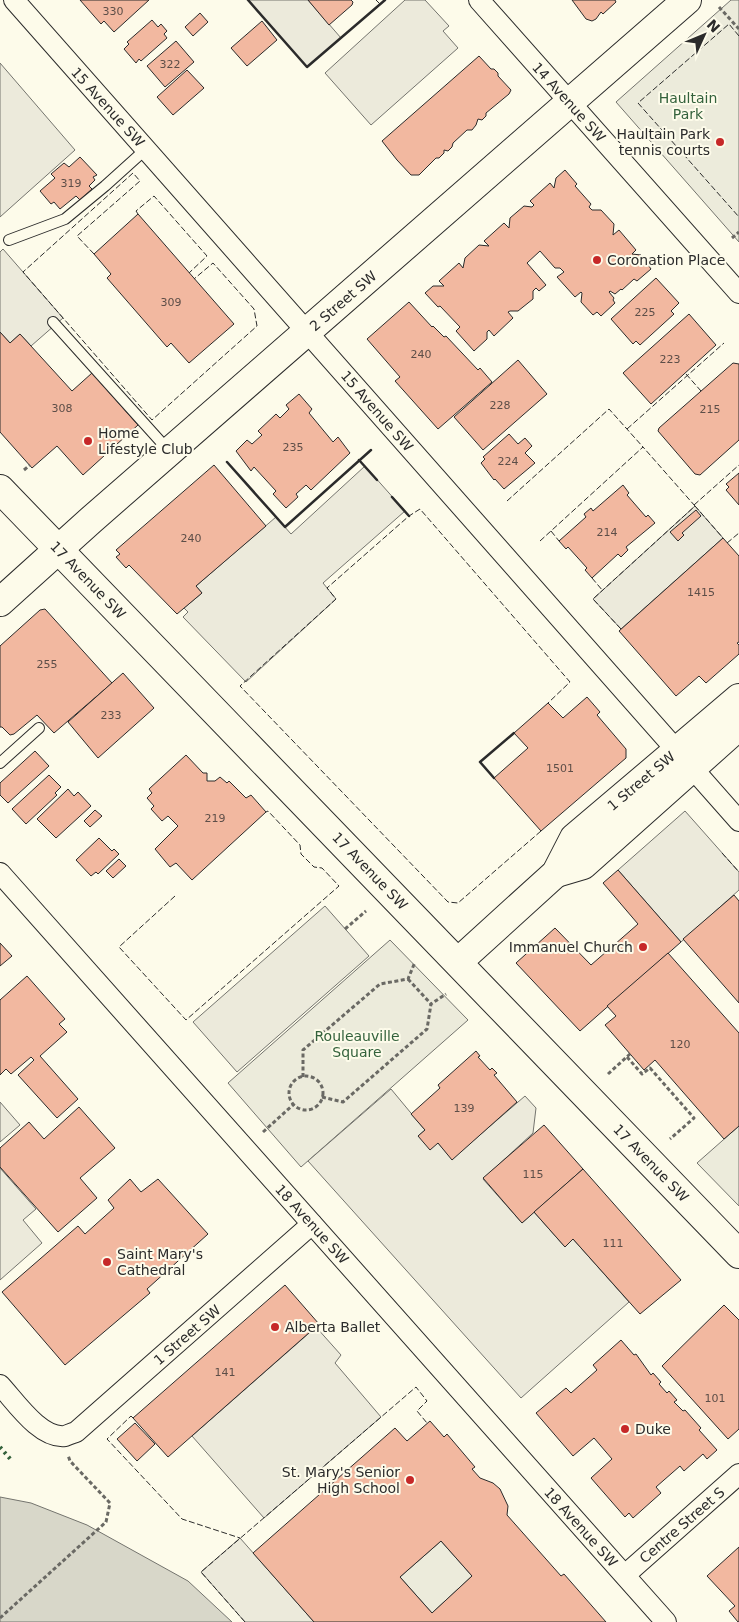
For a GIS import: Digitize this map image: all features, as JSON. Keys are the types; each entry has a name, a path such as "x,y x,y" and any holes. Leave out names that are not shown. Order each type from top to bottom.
{"street":[{"name":"15 Avenue SW","path":"14,0 739,821"},
{"name":"14 Avenue SW","path":"479,0 739,293"},
{"name":"2 Street SW","path":"0,602 58,549 687,0"},
{"name":"17 Avenue SW","path":"0,489 739,1254"},
{"name":"1 Street SW","path":"684,759 739,698"},
{"name":"1 Street SW","path":"458,962 556,873 574,838 684,759 739,726"},
{"name":"18 Avenue SW","path":"0,873 666,1622"},
{"name":"1 Street SW","path":"0,1385 39,1427 50,1434 65,1436 76,1432 312,1224"},
{"name":"Centre Street S","path":"625,1575 739,1474"}],"lane":[{"path":"9,240 65,218 105,186 146,149"},
{"path":"53,322 170,452"},
{"path":"0,764 39,728"}],"path":[{"path":"719,7 739,30"},
{"path":"732,238 739,232"},
{"path":"24,470 30,465"},
{"path":"345,929 366,911"},
{"path":"408,979 415,962"},
{"path":"408,979 431,1004"},
{"path":"303,1076 303,1050 380,984 408,979"},
{"path":"322,1096 343,1102 427,1029 431,1004 446,994"},
{"path":"608,1074 628,1056 642,1074 650,1068 694,1118 670,1139"},
{"path":"303,1076 314,1078 321,1086 322,1096 313,1108 303,1109 294,1104 289,1096 289,1090 294,1081 303,1076"},
{"path":"263,1132 294,1104"},
{"path":"0,1618 106,1522 110,1503 70,1461"}],"green space":[{"name":"Haultain Park","path":"731,0 739,0 739,242 616,102"},
{"name":"Rouleauville Square","path":"390,940 468,1020 301,1167 228,1083"},
{"path":"739,1126 739,1206 697,1163"},
{"path":"441,1541 472,1576 432,1613 400,1577"}],"shaded area":[{"path":"248,0 308,0 341,38 307,67"},
{"path":"405,0 425,0 449,26 443,31 458,48 371,125 325,73"},
{"path":"0,63 75,150 0,217"},
{"path":"3,249 63,318 31,346 20,334 10,343 0,332 0,252"},
{"path":"365,466 405,511 323,583 336,599 246,682 183,617 188,612 184,608 202,593 196,586 276,517 291,534"},
{"path":"695,506 723,538 621,629 593,599"},
{"path":"685,811 739,872 739,890 681,942 618,870"},
{"path":"325,906 369,956 237,1072 193,1022"},
{"path":"391,1089 425,1130 418,1136 438,1143 452,1159 525,1096 536,1108 533,1133 483,1179 522,1223 534,1212 565,1247 573,1239 629,1302 521,1398 308,1161"},
{"path":"0,1102 20,1125 0,1142"},
{"path":"0,1168 36,1209 23,1220 42,1243 0,1280"},
{"path":"316,1327 341,1355 335,1363 381,1417 264,1518 192,1436"},
{"path":"0,1497 31,1503 87,1525 188,1581 232,1622 0,1622"},
{"path":"240,1538 314,1622 245,1622 201,1572"}],"building":[{"path":"80,0 149,0 114,32 104,21 101,24"},
{"path":"308,0 351,0 353,2 329,25"},
{"path":"572,0 615,0 616,2 592,21 586,19"},
{"path":"200,13 208,22 193,36 185,27"},
{"path":"152,20 158,27 161,24 167,31 164,34 167,38 141,61 139,59 136,63 124,49 129,44 127,42"},
{"path":"262,21 277,40 247,66 231,48"},
{"path":"176,41 194,62 165,87 147,66"},
{"path":"479,56 491,69 498,73 498,76 511,90 509,94 486,113 482,120 478,119 472,130 467,130 453,143 448,151 444,150 444,153 439,158 436,158 419,175 411,175 382,141"},
{"path":"187,70 204,88 173,115 157,97"},
{"path":"80,157 97,175 93,177 95,180 89,186 92,189 80,200 76,196 60,209 54,202 51,204 40,191 55,178 51,174 64,163 69,167"},
{"name":"Coronation Place","path":"565,170 577,184 575,186 591,204 589,207 592,210 601,210 614,224 613,235 619,230 636,250 632,254 641,255 651,269 637,281 634,279 615,294 610,291 615,303 601,316 597,312 593,315 581,302 582,293 575,297 557,277 564,272 560,268 555,268 540,251 527,263 546,285 539,291 536,288 533,291 533,299 518,311 508,312 513,318 494,336 489,330 487,332 487,339 474,351 456,331 460,327 425,293 433,286 444,286 439,281 459,263 463,268 465,258 479,245 489,246 484,241 504,223 509,228 510,218 524,206 532,207 534,205 530,201 550,183 554,188 556,178"},
{"path":"138,214 234,324 189,363 171,343 167,347 107,278 111,274 94,254"},
{"path":"656,278 679,303 671,311 674,314 640,345 636,341 633,344 611,319"},
{"path":"409,302 432,327 444,337 446,336 492,382 438,429 395,381 400,377 367,339"},
{"path":"689,314 716,345 651,404 623,373"},
{"path":"0,332 10,343 20,334 72,391 92,373 138,425 83,475 57,446 32,468 0,432"},
{"path":"518,360 547,394 483,450 454,417"},
{"path":"733,363 739,364 739,440 700,475 695,474 658,431 659,428"},
{"path":"299,394 312,409 309,413 333,442 338,437 350,453 311,490 306,485 296,494 298,497 286,508 273,494 276,491 254,467 251,471 236,451 247,440 252,444 262,435 258,431 276,414 280,418 289,409 286,405"},
{"path":"509,434 518,444 525,438 532,446 525,453 535,463 504,489 494,480 481,463 485,459 483,457"},
{"path":"214,465 266,526 196,586 202,593 177,614 129,565 126,568 116,557 120,554 116,550"},
{"path":"739,473 739,505 726,490 729,487 726,484"},
{"path":"623,485 629,493 627,495 646,517 648,515 655,523 626,547 628,550 621,557 618,554 592,578 585,570 587,568 568,547 566,549 559,541 586,517 584,514 591,508 593,511"},
{"path":"696,510 701,516 682,533 684,535 678,541 670,532"},
{"path":"723,538 739,556 739,642 737,643 739,645 739,654 706,683 699,676 676,696 619,631"},
{"path":"45,609 112,683 54,733 37,715 14,734 10,735 0,727 0,646 40,610"},
{"path":"123,673 154,708 98,758 68,722"},
{"path":"587,697 600,712 597,715 626,749 626,758 541,831 494,778 528,748 514,733 548,703 563,718"},
{"path":"35,751 49,766 8,803 0,795 0,783"},
{"path":"186,755 203,773 207,773 207,781 215,781 220,777 227,783 229,781 246,798 251,795 266,812 192,880 176,863 170,867 155,849 178,826 168,816 162,821 151,809 154,806 147,798 152,793 149,789"},
{"path":"49,775 61,787 55,793 57,795 26,824 12,809"},
{"path":"68,789 74,796 78,792 91,806 56,838 37,819"},
{"path":"95,810 102,816 90,827 84,821"},
{"path":"99,838 112,851 114,849 119,854 98,874 96,872 91,876 76,860"},
{"path":"119,859 126,866 113,878 106,871"},
{"name":"Immanuel Church","path":"618,870 681,942 580,1031 516,963 555,928 591,965 638,924 603,883"},
{"path":"734,895 739,901 739,1003 683,939"},
{"path":"0,943 12,956 0,966"},
{"path":"668,953 739,1033 739,1126 724,1139 655,1060 644,1070 605,1025 616,1016 607,1006"},
{"path":"27,976 65,1019 59,1024 67,1032 40,1056 78,1099 57,1118 18,1075 34,1060 31,1057 11,1074 6,1069 0,1075 0,1000"},
{"path":"476,1051 480,1056 478,1057 490,1070 492,1068 497,1073 494,1075 517,1102 452,1160 438,1143 430,1150 418,1136 425,1130 411,1114 440,1088 438,1085"},
{"path":"79,1107 115,1148 80,1178 97,1198 58,1232 0,1167 0,1148 29,1122 44,1139"},
{"path":"544,1125 583,1169 522,1223 483,1178"},
{"path":"583,1169 681,1280 640,1314 573,1239 565,1247 534,1212"},
{"name":"Saint Mary's Cathedral","path":"130,1179 141,1192 158,1179 208,1234 147,1289 150,1293 65,1365 2,1292 78,1226 85,1234 114,1208 108,1200"},
{"path":"285,1285 319,1324 168,1457 133,1418"},
{"path":"724,1305 739,1320 739,1429 728,1439 662,1366"},
{"name":"Duke","path":"621,1340 634,1355 636,1354 651,1375 653,1373 661,1382 659,1384 667,1393 669,1391 677,1400 674,1402 683,1411 685,1410 701,1428 699,1430 717,1450 707,1459 703,1454 684,1471 680,1466 656,1487 661,1493 633,1518 629,1513 625,1517 591,1478 612,1459 594,1438 573,1456 536,1413 566,1388 571,1393 597,1370 593,1365"},
{"name":"St. Mary's Senior High School","path":"430,1421 444,1437 447,1434 475,1467 472,1469 480,1478 493,1483 500,1489 508,1506 507,1515 561,1576 564,1574 606,1622 314,1622 253,1553 395,1428 407,1441","holes":["441,1541 472,1576 432,1613 400,1577"]},
{"path":"135,1423 155,1444 137,1461 117,1439"},
{"path":"739,1547 738,1622 729,1611 735,1606 707,1576"}],"hedge":[{"path":"0,1447 12,1461"}],"fence":[{"path":"376,0 380,4"},
{"path":"739,36 729,24 638,103 739,217"},
{"path":"94,254 77,236 140,181 133,173 23,272 152,420 257,326 254,309 213,263 194,279"},
{"path":"138,214 136,211 154,196 207,256 189,273"},
{"path":"627,429 724,343"},
{"path":"686,374 701,391"},
{"path":"507,501 609,409 643,447"},
{"path":"540,541 643,447 695,506"},
{"path":"694,505 739,465"},
{"path":"621,629 593,599 695,506 723,538"},
{"path":"541,831 458,903 448,902 240,686 336,599 327,588 409,516 420,509 570,682 548,703"},
{"path":"551,531 559,541"},
{"path":"727,543 739,533"},
{"path":"592,578 603,591"},
{"path":"175,896 119,947 186,1020 339,886 322,868 314,867 301,854 300,845 268,811 266,812"},
{"path":"722,853 739,872"},
{"path":"245,1622 201,1572 416,1387 427,1401 417,1411 427,1423"},
{"path":"133,1418 131,1416 107,1439 182,1519 240,1538"}],"wall":[{"path":"248,0 307,67 385,0"},
{"path":"227,462 285,527 371,450"},
{"path":"359,460 377,480"},
{"path":"392,497 409,516"},
{"path":"494,778 480,762 514,733"}],"place":[{"name":"Haultain Park tennis courts","path":"720,142"},
{"name":"Coronation Place","path":"597,260"},
{"name":"Home Lifestyle Club","path":"88,441"},
{"name":"Immanuel Church","path":"643,947"},
{"name":"Saint Mary's Cathedral","path":"107,1262"},
{"name":"Alberta Ballet","path":"275,1327"},
{"name":"Duke","path":"625,1429"},
{"name":"St. Mary's Senior High School","path":"410,1480"}]}
